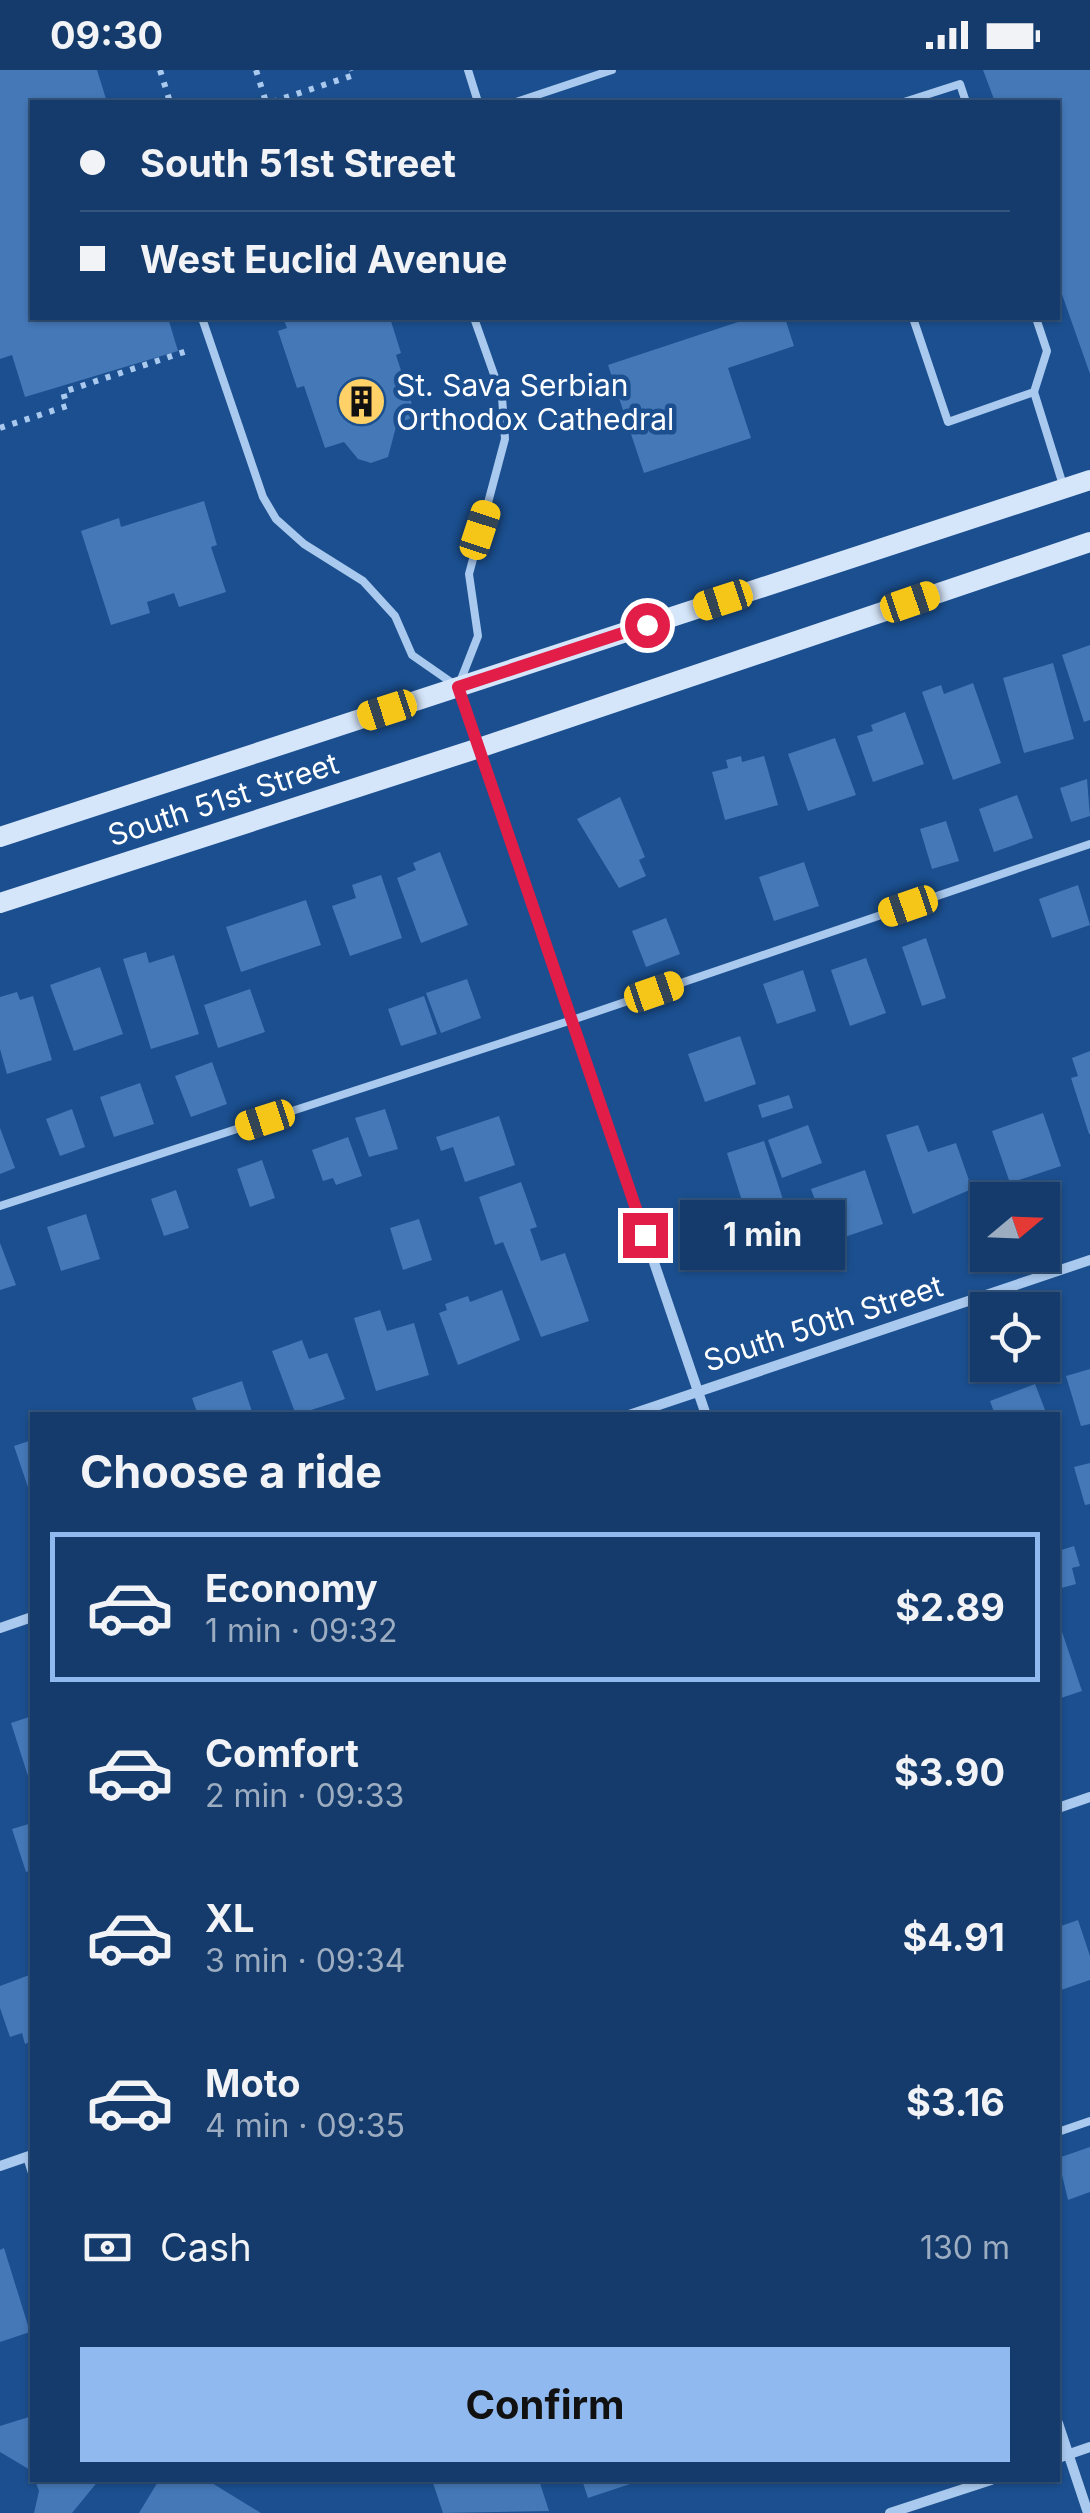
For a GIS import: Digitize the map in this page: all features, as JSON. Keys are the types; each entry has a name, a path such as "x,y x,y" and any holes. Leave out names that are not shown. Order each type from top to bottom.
{"street":[{"name":"South 51st Street","path":"0,837 1090,480"},
{"name":"South 51st Street","path":"0,903 479,748 1090,542"},
{"path":"458,687 705,1412"},
{"name":"South 50th Street","path":"637,1412 1090,1260"},
{"path":"0,1628 30,1618"},
{"path":"1060,1807 1090,1797"},
{"path":"0,2166 30,2156"},
{"path":"1088,2513 1063,2456 1090,2447"},
{"path":"890,2513 985,2482"}],"lane":[{"path":"468,70 477,100"},
{"path":"522,100 612,70"},
{"path":"956,70 965,100"},
{"path":"910,100 960,84"},
{"path":"203,320 264,498 276,519 304,544 362,582 395,616 412,655 458,687 478,636 469,574 506,438 502,397 475,320"},
{"path":"914,320 948,422 1034,392"},
{"path":"1037,320 1047,351 1034,392 1064,488"},
{"path":"0,1206 572,1020 1090,844"},
{"path":"1060,2131 1090,2121"}],"path":[{"path":"160,70 169,100"},
{"path":"256,70 268,100"},
{"path":"275,100 354,75 352,70"},
{"path":"0,428 67,406 63,392 211,344"}],"building":[{"path":"0,70 97,70 106,100 30,100 30,320 169,320 178,351 25,397 12,355 0,359"},
{"path":"983,70 1090,70 1090,374 1060,289 1060,100 994,100"},
{"name":"St. Sava Serbian Orthodox Cathedral","path":"284,320 391,320 401,353 396,355 416,417 397,423 388,457 371,463 358,459 344,442 325,448 304,386 297,388 278,331 287,328"},
{"path":"744,320 786,320 794,346 728,368 751,438 644,473 608,365"},
{"path":"204,501 217,545 211,547 226,592 179,607 174,593 147,602 150,613 111,625 81,531 119,518 121,527"},
{"path":"1090,645 1090,720 1084,722 1062,655"},
{"path":"1053,663 1074,739 1024,753 1003,678"},
{"path":"973,683 1001,763 953,780 922,692 941,685 944,694"},
{"path":"905,712 924,764 873,782 857,736 873,731 871,725"},
{"path":"835,738 856,795 808,811 788,754"},
{"path":"741,756 742,762 764,756 778,805 725,820 712,772 728,768 726,760"},
{"path":"1087,779 1090,816 1071,822 1060,788"},
{"path":"1017,795 1033,838 994,852 979,809"},
{"path":"620,797 645,857 639,860 646,876 619,888 577,819"},
{"path":"946,821 959,861 932,869 920,829"},
{"path":"440,852 468,925 421,943 397,878 416,870 413,863"},
{"path":"804,862 819,906 774,921 759,877"},
{"path":"381,875 402,938 350,956 332,906 356,898 352,885"},
{"path":"1078,885 1090,925 1052,938 1039,899"},
{"path":"306,900 321,945 241,972 226,927"},
{"path":"666,918 680,954 646,967 632,931"},
{"path":"926,938 946,998 922,1006 902,947"},
{"path":"146,952 149,963 174,955 199,1034 151,1049 123,959"},
{"path":"866,958 886,1013 850,1026 831,970"},
{"path":"100,967 123,1034 74,1051 50,985"},
{"path":"803,970 816,1011 777,1024 763,984"},
{"path":"467,979 481,1018 441,1033 426,993"},
{"path":"250,989 265,1032 218,1048 204,1005"},
{"path":"17,992 20,1000 33,996 52,1060 7,1074 0,1049 0,997"},
{"path":"424,996 437,1034 401,1046 388,1009"},
{"path":"740,1036 756,1084 705,1102 688,1054"},
{"path":"1090,1051 1089,1134 1071,1078 1078,1076 1072,1058"},
{"path":"212,1062 227,1104 191,1117 175,1076"},
{"path":"140,1083 154,1124 114,1137 100,1097"},
{"path":"789,1095 793,1108 762,1118 758,1105"},
{"path":"72,1109 85,1147 60,1156 46,1119"},
{"path":"385,1109 398,1149 369,1157 355,1118"},
{"path":"1043,1113 1061,1166 1010,1182 992,1131"},
{"path":"499,1116 515,1165 465,1182 453,1147 441,1151 436,1137"},
{"path":"808,1125 822,1163 782,1178 768,1140"},
{"path":"918,1125 928,1152 956,1143 970,1190 913,1214 886,1135"},
{"path":"0,1128 15,1168 0,1174"},
{"path":"348,1137 362,1176 336,1185 333,1178 323,1181 312,1150"},
{"path":"764,1141 799,1249 747,1266 723,1208 742,1201 727,1153"},
{"path":"262,1160 275,1198 250,1207 237,1169"},
{"path":"865,1170 883,1224 830,1242 811,1189"},
{"path":"521,1182 537,1227 530,1229 541,1261 565,1253 589,1321 541,1337 503,1242 495,1245 479,1197"},
{"path":"176,1190 189,1228 164,1236 151,1199"},
{"path":"86,1214 100,1259 61,1271 47,1227"},
{"path":"419,1219 432,1260 403,1270 390,1228"},
{"path":"0,1243 16,1285 0,1290"},
{"path":"502,1290 520,1340 458,1365 439,1313 447,1310 445,1304 468,1296 470,1302"},
{"path":"380,1310 387,1331 414,1323 429,1375 376,1391 354,1318"},
{"path":"302,1340 309,1359 327,1353 345,1399 295,1412 272,1351"},
{"path":"1090,1369 1090,1424 1081,1426 1066,1376"},
{"path":"242,1381 252,1412 197,1412 192,1398"},
{"path":"1035,1384 1046,1412 994,1412 990,1401"},
{"path":"30,1441 30,1493 14,1446"},
{"path":"1090,1463 1090,1504 1085,1505 1074,1467"},
{"path":"1074,1546 1080,1566 1072,1568 1076,1584 1060,1588 1060,1550"},
{"path":"1060,1626 1082,1691 1060,1698"},
{"path":"30,1717 28,1776 11,1723"},
{"path":"30,1824 30,1871 26,1872 12,1829"},
{"path":"1078,1920 1090,1956 1090,1980 1060,1990 1060,1926"},
{"path":"30,1975 30,2042 25,2044 22,2033 10,2037 0,2008 0,1986"},
{"path":"1090,2147 1090,2192 1068,2200 1060,2157"},
{"path":"4,2248 30,2332 0,2342 0,2250"},
{"path":"30,2417 30,2470 0,2452 0,2426"},
{"path":"36,2482 97,2482 72,2513 34,2513 39,2491"},
{"path":"158,2482 210,2482 261,2513 139,2513"},
{"path":"433,2482 540,2482 549,2511 443,2513"},
{"path":"583,2482 636,2482 588,2498"}],"place":[{"name":"St. Sava Serbian Orthodox Cathedral","path":"361,402"}],"route":[{"path":"645,1235 458,687 647,625"}]}
